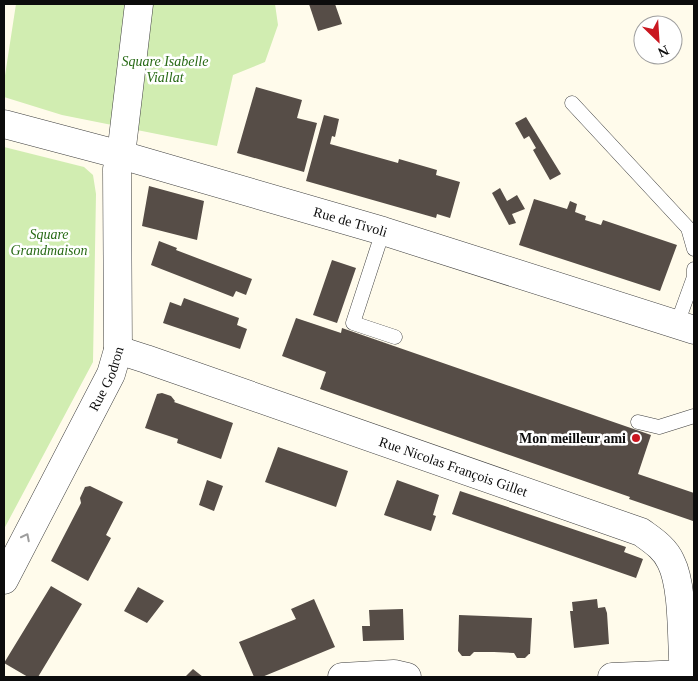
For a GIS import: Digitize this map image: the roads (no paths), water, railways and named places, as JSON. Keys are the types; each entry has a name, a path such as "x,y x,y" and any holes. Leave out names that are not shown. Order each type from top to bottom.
{"street":[{"name":"Rue Godron","path":"4,580 111,374 118,350 116,169 121,155 139,4"},
{"name":"Rue de Tivoli","path":"4,124 121,155 383,231 686,327"},
{"name":"Rue Nicolas François Gillet","path":"118,350 146,358 640,532 659,545 671,561 679,585 690,673"},
{"path":"620,677 690,673"},
{"path":"342,677 394,674 407,677"}],"lane":[{"path":"572,103 688,228 694,250"},
{"path":"383,231 353,323 396,337"},
{"path":"686,327 694,269"},
{"path":"638,422 659,427 694,416"}],"place":[{"name":"Mon meilleur ami","path":"636,438"}],"park label":[{"name":"Square Isabelle Viallat","path":"165,69"},
{"name":"Square Grandmaison","path":"49,242"}]}
